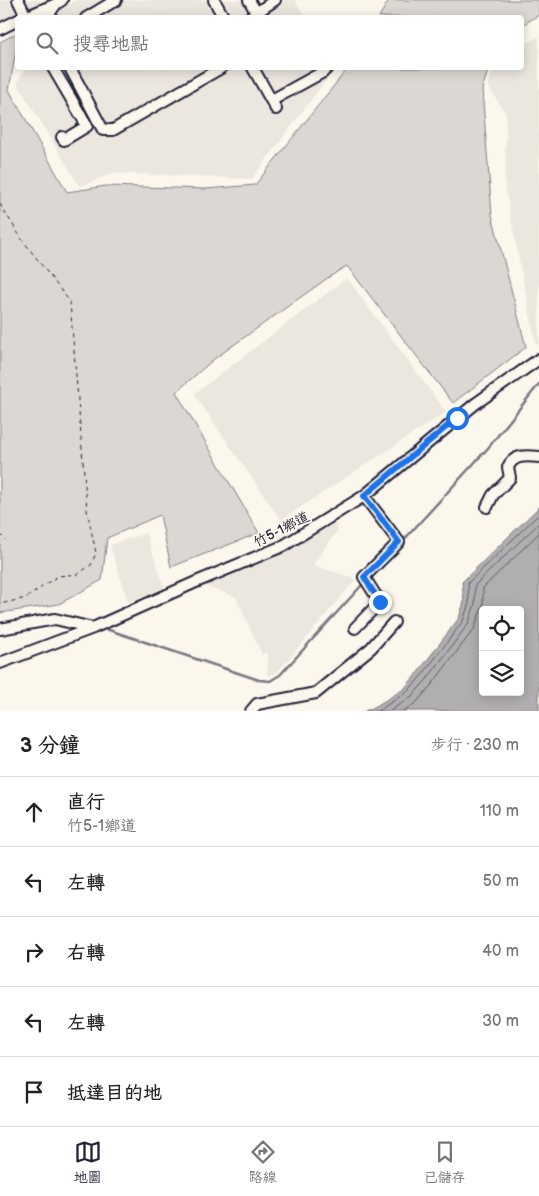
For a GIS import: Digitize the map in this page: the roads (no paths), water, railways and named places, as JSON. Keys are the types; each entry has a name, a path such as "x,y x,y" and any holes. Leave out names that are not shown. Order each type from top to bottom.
{"street":[{"path":"18,0 21,15"},
{"path":"91,15 116,0"},
{"path":"214,0 222,15"},
{"path":"249,0 253,15 275,0"},
{"path":"29,15 59,2"},
{"path":"48,15 59,2"},
{"path":"0,29 15,22"},
{"path":"55,70 87,126 64,140 62,137"},
{"path":"71,70 103,130 112,130 217,70"},
{"path":"258,70 274,105 325,70"},
{"name":"竹5-1鄉道","path":"0,663 92,628 283,546 364,496 475,404 539,358"},
{"path":"487,507 493,495 510,478 508,467 512,461 523,456 539,457"},
{"path":"355,628 380,602 364,577 399,542 364,496"},
{"path":"0,629 55,618 92,628"},
{"path":"251,711 258,704 316,693 371,648 394,622"}],"water":[{"path":"539,507 539,711 365,711 404,689 459,618 464,602 462,582"}],"waterway":[{"path":"402,542 488,448 539,384"},
{"path":"106,629 259,680 270,681 280,675 362,585"},
{"path":"63,616 85,621"}]}
